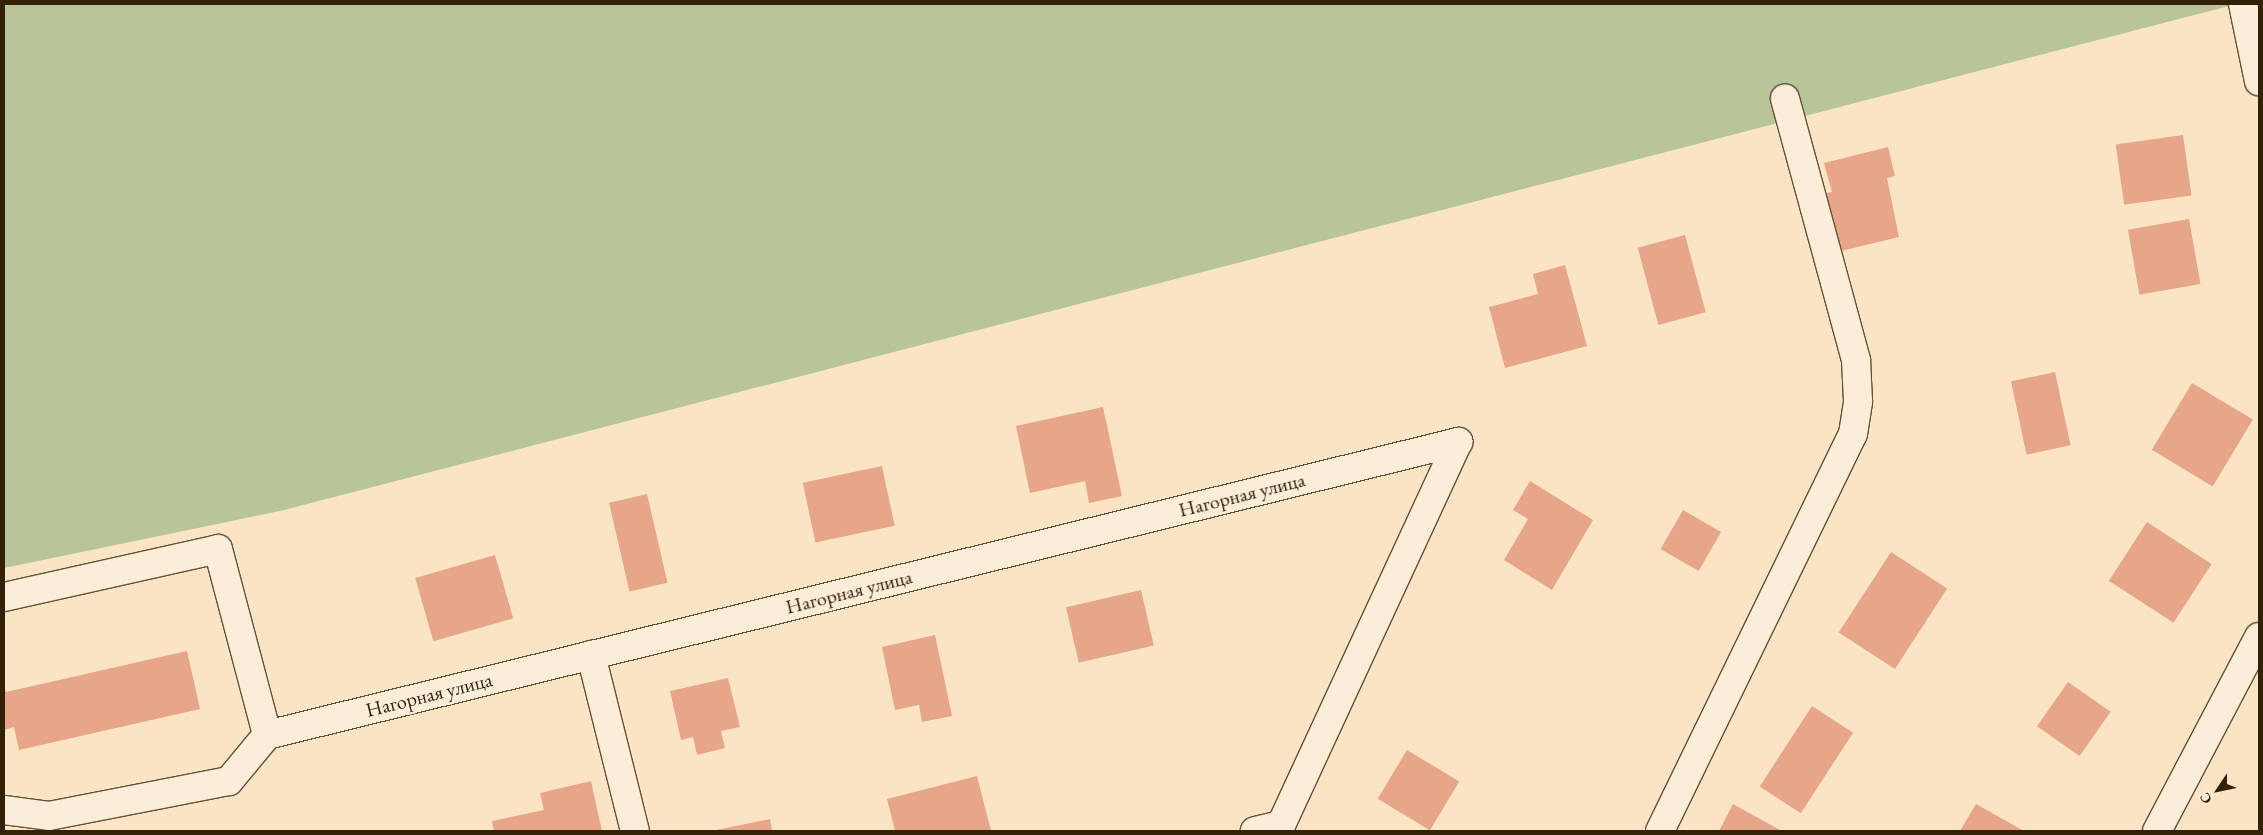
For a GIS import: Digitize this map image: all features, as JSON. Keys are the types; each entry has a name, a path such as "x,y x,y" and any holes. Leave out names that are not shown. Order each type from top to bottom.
{"street":[{"path":"2242,4 2259,81"},
{"path":"1660,831 1853,434 1858,401 1856,360 1785,98"},
{"name":"Нагорная улица","path":"267,735 1458,442 1281,825 1255,831"},
{"path":"4,596 218,548 267,735 229,781 49,816 4,810"},
{"path":"2156,831 2211,734 2259,637"},
{"path":"591,656 635,831"}],"green space":[{"path":"4,4 2237,4 280,511 4,568"}],"building":[{"path":"2183,135 2191,195 2124,205 2116,144"},
{"path":"1888,147 1895,176 1887,178 1899,237 1841,251 1826,193 1832,192 1824,163"},
{"path":"2189,219 2200,284 2139,295 2128,230"},
{"path":"1685,235 1706,312 1658,325 1638,248"},
{"path":"1565,265 1587,346 1505,368 1489,307 1538,294 1533,274"},
{"path":"2055,372 2071,445 2027,455 2011,381"},
{"path":"2192,383 2253,420 2213,486 2152,450"},
{"path":"1103,407 1122,496 1089,503 1085,481 1030,493 1016,426"},
{"path":"882,466 895,526 815,543 803,483"},
{"path":"1530,481 1593,520 1552,590 1504,560 1528,519 1513,510"},
{"path":"647,494 667,583 629,591 609,503"},
{"path":"1683,510 1721,532 1699,571 1660,549"},
{"path":"2147,522 2212,564 2173,623 2109,581"},
{"path":"1891,552 1947,588 1895,669 1839,633"},
{"path":"495,555 513,618 433,641 415,578"},
{"path":"1141,590 1154,646 1079,663 1066,607"},
{"path":"935,635 952,716 922,722 919,705 895,710 882,647"},
{"path":"187,651 200,709 19,750 14,727 4,730 4,686 6,692"},
{"path":"728,678 740,727 721,731 725,748 697,755 693,737 681,740 670,691"},
{"path":"2068,682 2111,712 2080,756 2037,726"},
{"path":"1812,706 1853,733 1801,813 1760,787"},
{"path":"1407,750 1459,781 1430,830 1378,799"},
{"path":"977,776 991,831 895,831 887,799"},
{"path":"591,781 602,831 494,831 492,821 544,810 540,793"},
{"path":"1733,804 1782,831 1719,831"},
{"path":"1976,804 2024,831 1960,831"},
{"path":"770,819 772,831 716,831 716,830"}]}
